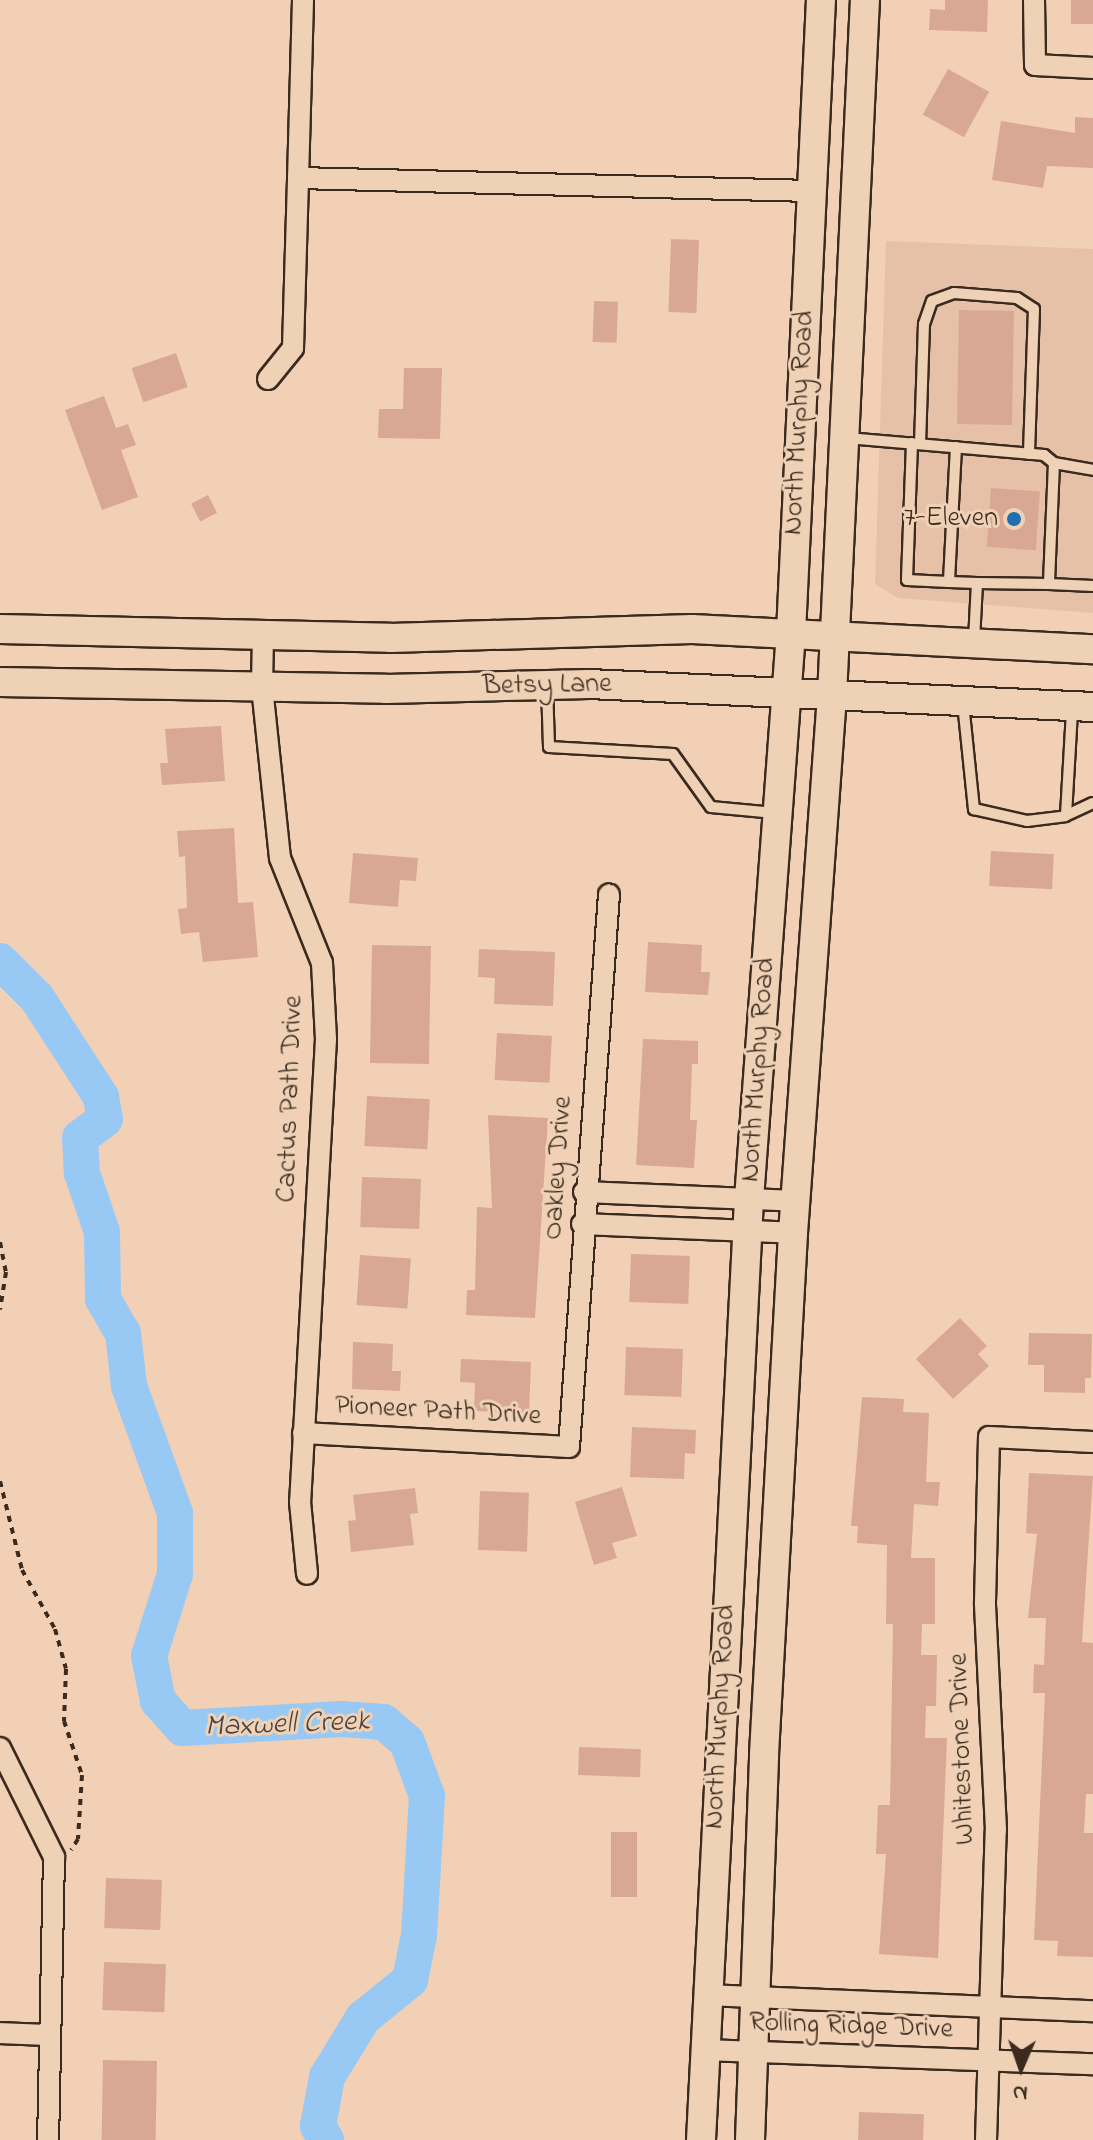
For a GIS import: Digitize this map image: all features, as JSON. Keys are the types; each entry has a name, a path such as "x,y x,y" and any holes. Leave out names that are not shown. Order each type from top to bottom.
{"main road":[{"name":"North Murphy Road","path":"701,2140 749,1199 791,633 821,0"},
{"name":"North Murphy Road","path":"750,2140 793,1233 832,696 865,0"},
{"name":"Betsy Lane","path":"0,629 390,638 692,629 1093,649"},
{"name":"Betsy Lane","path":"0,682 262,687 547,684 786,691 832,696 1082,707"}],"street":[{"path":"268,379 293,348 303,0"},
{"path":"1034,0 1035,65 1093,68"},
{"path":"298,178 811,191"},
{"name":"Cactus Path Drive","path":"263,634 262,687 280,858 322,963 326,1039 300,1502 307,1574"},
{"name":"Oakley Drive","path":"569,1447 584,1192 609,894"},
{"path":"584,1192 796,1201"},
{"path":"582,1224 793,1233"},
{"name":"Pioneer Path Drive","path":"303,1433 569,1447"},
{"name":"Whitestone Drive","path":"986,2140 996,1830 985,1602 989,1437 1093,1442"},
{"path":"0,1748 54,1857 48,2140"},
{"name":"Rolling Ridge Drive","path":"706,1995 1093,2011"},
{"path":"0,2033 50,2035"},
{"name":"Rolling Ridge Drive","path":"704,2050 1093,2064"}],"lane":[{"path":"1029,454 1034,309 1017,298 954,293 932,301 924,324 907,580 1093,586"},
{"path":"845,438 1029,454 1054,463 1093,470"},
{"path":"949,582 956,447"},
{"path":"1049,584 1054,463"},
{"path":"974,644 977,583"},
{"path":"547,684 549,747 673,754 711,807 777,814"},
{"path":"963,701 974,809 1027,821 1066,815 1093,803"},
{"path":"1066,815 1082,707"}],"path":[{"path":"0,1242 6,1272 0,1310"},
{"path":"0,1481 22,1570 63,1651 68,1683 64,1721 82,1775 78,1839 71,1849 54,1857"}],"shaded area":[{"path":"886,241 1093,249 1093,613 898,598 875,584"}],"building":[{"path":"945,0 988,0 987,32 929,30 930,9 945,10"},
{"path":"1071,0 1093,0 1093,24 1071,24"},
{"path":"948,69 989,92 964,137 923,114"},
{"path":"1075,117 1093,118 1093,168 1047,166 1043,188 992,180 1001,121 1075,133"},
{"path":"671,239 699,240 696,313 668,312"},
{"path":"594,301 618,302 617,343 593,342"},
{"path":"959,310 1014,311 1012,425 957,424"},
{"path":"176,353 188,387 143,402 132,368"},
{"path":"404,368 442,368 440,439 378,438 379,409 403,409"},
{"path":"104,396 116,428 128,424 136,445 121,450 138,497 102,510 65,410"},
{"name":"7-Eleven","path":"991,488 1040,491 1036,550 987,547"},
{"path":"208,495 217,513 200,521 191,504"},
{"path":"221,726 225,781 162,785 160,763 168,763 165,729"},
{"path":"234,828 238,903 253,902 258,957 203,962 199,932 181,934 178,909 187,908 185,856 179,857 177,831"},
{"path":"991,851 1054,854 1052,889 989,886"},
{"path":"353,853 418,858 416,881 400,880 398,907 349,903"},
{"path":"648,942 702,945 701,972 710,972 708,995 645,992"},
{"path":"372,945 431,946 429,1064 370,1063"},
{"path":"479,949 555,952 553,1006 494,1004 495,978 478,977"},
{"path":"497,1033 552,1036 549,1083 495,1080"},
{"path":"643,1039 698,1041 698,1064 692,1064 690,1120 697,1120 694,1168 636,1165"},
{"path":"367,1096 430,1099 427,1149 364,1146"},
{"path":"488,1115 548,1118 535,1318 466,1315 467,1290 475,1290 477,1207 492,1208"},
{"path":"362,1177 421,1179 419,1229 360,1227"},
{"path":"631,1254 690,1256 688,1304 629,1302"},
{"path":"360,1255 411,1259 407,1308 357,1305"},
{"path":"960,1318 987,1346 978,1354 989,1366 953,1399 916,1359"},
{"path":"1029,1333 1092,1334 1091,1378 1085,1378 1085,1393 1044,1392 1044,1365 1028,1365"},
{"path":"353,1342 393,1344 392,1371 401,1371 400,1391 352,1389"},
{"path":"626,1347 683,1349 681,1397 624,1395"},
{"path":"461,1359 531,1362 529,1413 474,1411 475,1383 460,1382"},
{"path":"862,1397 904,1399 903,1412 929,1413 926,1482 940,1482 938,1506 914,1504 911,1558 935,1558 935,1624 922,1624 921,1655 937,1655 936,1706 926,1706 925,1738 947,1738 938,1958 879,1954 886,1854 876,1854 878,1805 890,1805 893,1624 886,1624 887,1545 857,1543 858,1526 851,1526"},
{"path":"632,1427 696,1430 695,1454 685,1453 684,1479 630,1477"},
{"path":"1029,1473 1093,1476 1082,1642 1093,1643 1093,1794 1086,1794 1084,1833 1093,1833 1093,1957 1057,1956 1058,1941 1034,1940 1045,1693 1033,1693 1034,1664 1044,1665 1046,1618 1028,1618 1037,1534 1026,1533"},
{"path":"622,1487 637,1536 612,1543 617,1558 594,1565 575,1502"},
{"path":"415,1488 418,1513 410,1514 414,1545 351,1552 348,1521 356,1520 353,1495"},
{"path":"480,1491 529,1493 527,1552 478,1550"},
{"path":"579,1747 641,1749 640,1777 578,1775"},
{"path":"611,1832 637,1832 637,1897 611,1897"},
{"path":"106,1878 162,1880 160,1930 104,1928"},
{"path":"104,1962 166,1964 164,2012 102,2010"},
{"path":"103,2060 157,2061 156,2140 102,2140"},
{"path":"859,2112 924,2114 923,2140 858,2140"}],"waterway":[{"name":"Maxwell Creek","path":"0,961 37,998 101,1097 105,1119 80,1138 82,1173 102,1232 103,1299 123,1333 129,1386 175,1513 175,1574 149,1656 158,1701 182,1728 342,1719 384,1722 407,1742 427,1796 419,1935 410,1980 363,2018 327,2077 318,2126 326,2140"}],"place":[{"name":"7-Eleven","path":"1014,519"}]}
